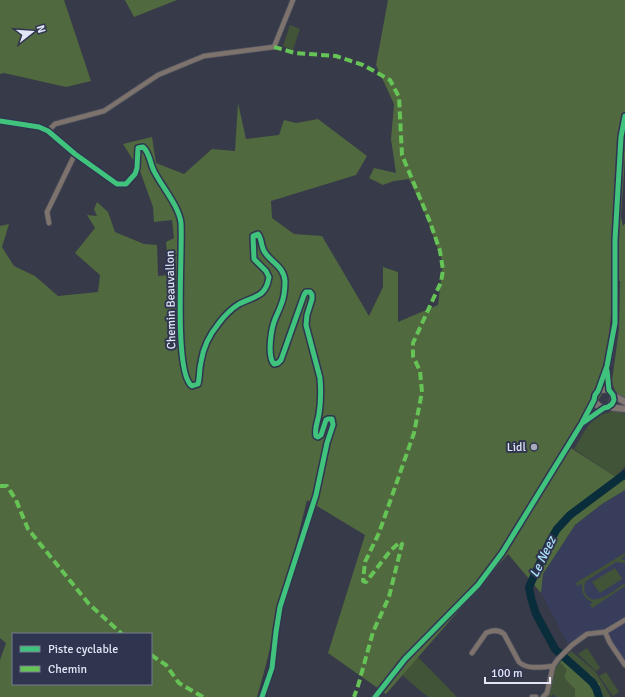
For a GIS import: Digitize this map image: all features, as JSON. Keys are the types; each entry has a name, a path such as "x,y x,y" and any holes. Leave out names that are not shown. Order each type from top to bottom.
{"main road":[{"path":"375,697 405,659 478,585 502,553 582,424 598,391 607,366 616,323 615,240 621,143 625,116"},
{"path":"582,424 612,404 614,400 611,393 607,366"},
{"path":"598,391 602,389 625,402"},
{"path":"594,400 599,407 625,409"}],"street":[{"path":"0,120 39,127 48,131 55,124 104,111 158,75 204,56 274,47 293,0"},
{"name":"Chemin Beauvallon","path":"48,131 117,184 122,184 129,181 135,174 137,168 138,148 143,147 146,150 153,170 179,213 181,223 180,273 182,356 187,380 192,386 198,384 204,350 218,324 229,311 239,304 261,295 265,290 269,277 266,271 254,258 253,236 258,234 263,250 278,265 285,281 282,305 273,324 270,338 270,357 274,364 281,360 304,295 306,292 310,292 312,295 306,325 320,378 321,388 319,415 315,433 316,436 318,437 321,435 326,420 332,419 333,425 327,443 316,495 280,607 272,668 262,697"},
{"path":"49,223 47,212 76,154"},
{"path":"543,697 547,694 553,666 572,645 587,634 605,632 625,620"},
{"path":"472,653 486,633 495,631 504,634 521,665 526,667 553,666"},
{"path":"605,632 610,643 625,665"}],"shaded area":[{"path":"625,490 625,665 610,643 606,630 586,631 568,644 541,593 543,574 575,525 602,504"}],"green space":[{"path":"0,0 64,0 91,81 66,87 4,73 0,74"},
{"path":"125,0 177,0 134,17"},
{"path":"388,0 625,0 625,158 621,216 623,226 625,223 625,399 616,392 612,381 619,329 620,281 615,281 602,394 571,448 616,477 625,480 625,490 602,504 575,525 543,574 541,593 508,554 386,694 328,653 365,535 307,500 257,697 0,697 0,660 6,643 0,638 0,226 9,224 2,247 14,266 35,276 58,296 98,292 100,275 75,253 95,228 87,215 97,216 94,209 97,202 108,212 115,232 144,244 157,245 158,276 168,275 167,267 177,255 167,253 166,242 174,238 172,220 154,222 153,207 140,171 123,144 152,137 156,163 184,174 212,149 235,151 238,103 246,139 279,135 284,120 296,123 318,119 367,156 356,175 271,201 272,218 294,234 322,236 369,316 383,287 383,267 398,272 398,322 438,305 443,263 426,216 409,179 394,181 383,185 369,178 374,168 396,173 391,139 394,104 376,65"},
{"path":"290,25 300,29 293,50 283,46"},
{"path":"615,411 625,414 625,466 616,477 574,449 594,420 607,413"},
{"path":"625,553 625,556 621,559 625,560 625,563 616,562 586,581 584,588 585,592 591,599 606,596 625,583 625,586 592,608 590,604 593,602 587,599 584,595 582,583 577,586 576,583"},
{"path":"615,568 622,579 600,593 592,582"},
{"path":"587,648 600,668 596,671 578,654"},
{"path":"571,651 595,671 611,697 601,697 600,683 596,682 590,674 581,669 567,655"},
{"path":"567,655 579,667 592,675 596,682 600,683 601,697 575,697 575,689 564,677 567,670 560,662"},
{"path":"418,657 457,697 428,697 402,675"},
{"path":"560,662 568,670 564,677 575,689 575,697 556,697 554,694 547,697 549,695 555,668"},
{"path":"606,672 619,692 613,696 599,676"}],"waterway":[{"name":"Le Neez","path":"599,697 592,682 555,649 536,614 529,587 557,529 570,515 625,474"}],"marked path":[{"path":"274,47 295,53 336,56 363,65 390,80 399,97 402,155 430,222 440,251 443,270 441,282 413,343 413,356 420,371 422,392 414,433 379,533 365,562 363,581 366,582 391,550 400,542 402,544 389,597 373,632 354,697"},
{"path":"0,486 7,486 16,500 28,529 89,604 121,633"},
{"path":"152,656 166,665 179,683 203,697"}],"cycle path":[{"path":"375,697 405,659 478,585 502,553 582,423 598,391 607,366 615,323 615,240 621,137 625,116"},
{"path":"0,121 39,127 48,131 75,154 117,184 126,184 135,174 137,168 138,148 143,147 145,149 149,155 157,177 170,197 180,217 181,336 186,376 192,386 198,384 203,352 207,341 216,327 231,310 239,304 259,295 268,284 269,277 266,271 254,259 253,236 258,234 264,251 282,272 285,281 283,299 274,322 271,337 270,350 274,364 281,360 304,295 306,292 310,292 312,295 306,325 320,378 321,392 316,436 318,437 321,435 326,420 332,419 333,425 327,443 316,495 280,607 272,668 262,697"},
{"path":"584,422 604,408 608,407 614,400 613,395 609,390 607,370"}],"place":[{"name":"Lidl","path":"534,447"}]}
